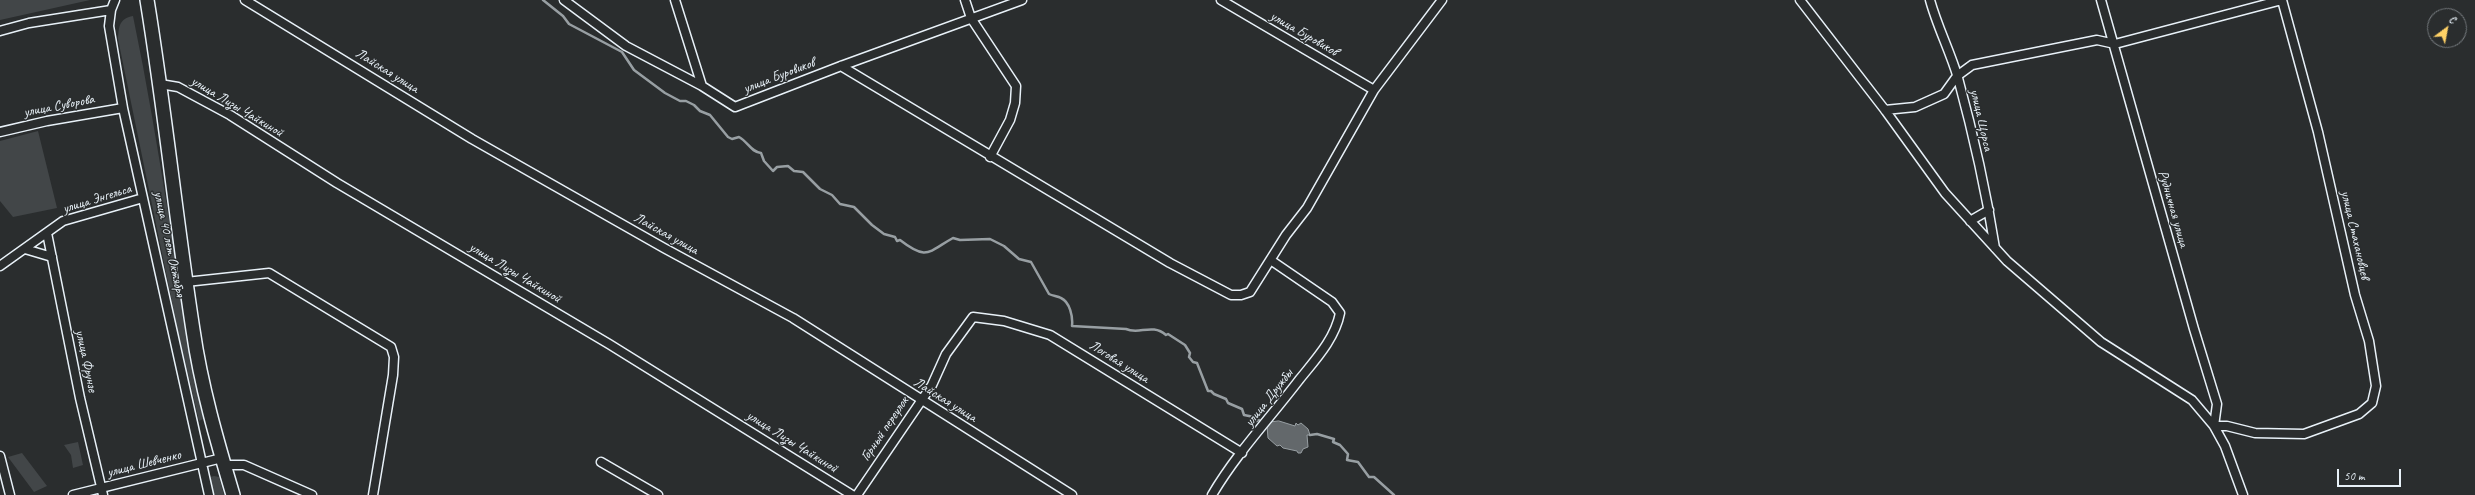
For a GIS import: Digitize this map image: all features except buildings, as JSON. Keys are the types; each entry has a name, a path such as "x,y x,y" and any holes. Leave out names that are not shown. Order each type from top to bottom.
{"main road":[{"name":"улица 40 лет Октября","path":"147,0 160,84 193,331 205,394 233,495"}],"street":[{"name":"улица 40 лет Октября","path":"115,0 111,10 109,26 123,108 209,495"},
{"name":"Лайская улица","path":"246,0 472,139 664,248 793,318 871,366 920,401 1072,495"},
{"name":"улица Буровиков","path":"564,0 626,46 702,86 734,107 840,66 1022,0"},
{"path":"675,0 702,86"},
{"path":"965,0 971,18 1016,86 1016,103 1010,120 990,157"},
{"name":"улица Буровиков","path":"1220,0 1374,90"},
{"path":"840,66 990,157 1170,263 1232,295 1241,295 1250,292 1272,261 1286,235 1307,208 1374,90 1442,0"},
{"path":"1800,0 1945,193 1995,249 2101,342 2192,400 2214,426 2225,446 2243,495"},
{"name":"улица Щорса","path":"1930,0 1939,30 1957,76 1989,210 1995,249"},
{"name":"Рудничная улица","path":"2101,0 2115,44 2169,242 2217,404 2214,426"},
{"path":"1884,110 1915,107 1944,94 1957,76 1972,64 2097,40 2115,44 2282,0"},
{"name":"улица Стахановцев","path":"2214,426 2227,426 2256,433 2304,434 2360,414 2372,403 2376,386 2369,341 2355,295 2318,132 2282,0"},
{"path":"0,31 29,23 111,10"},
{"name":"улица Лизы Чайкиной","path":"160,84 178,87 223,111 337,184 610,344 852,495"},
{"name":"улица Суворова","path":"0,132 47,121 123,108"},
{"name":"улица Энгельса","path":"0,266 63,221 143,198"},
{"path":"1970,221 1989,210"},
{"name":"улица Фрунзе","path":"48,232 102,491"},
{"path":"25,249 52,257"},
{"name":"улица Дружбы","path":"1212,495 1226,472 1318,356 1337,326 1340,313 1332,302 1272,261"},
{"path":"186,282 268,272 391,347 394,357 393,375 373,495"},
{"name":"Горный переулок","path":"856,495 932,385 946,354 973,317"},
{"name":"Логовая улица","path":"973,317 1004,321 1050,335 1242,453"},
{"path":"0,456 10,495"},
{"name":"улица Шевченко","path":"73,495 102,491 201,463 223,462 244,465 312,495"},
{"path":"601,462 658,495"}],"shaded area":[{"path":"0,0 90,0 0,20"},
{"path":"133,16 152,117 203,419 199,421 178,331 118,39 122,21"},
{"path":"38,131 57,208 13,217 0,201 0,141"},
{"path":"1279,421 1295,426 1296,423 1298,425 1301,423 1308,429 1310,435 1307,435 1308,447 1303,449 1301,453 1298,453 1297,451 1283,448 1280,445 1277,446 1268,438 1267,426 1272,422"},
{"path":"78,442 83,465 73,468 71,455 64,445"},
{"path":"22,453 47,486 34,492 8,457"},
{"path":"210,477 219,477 224,495 214,495"}],"waterway":[{"path":"543,0 563,16 569,24 622,52 634,70 665,93 680,101 686,101 694,105 700,111 710,115 728,137 732,139 739,137 745,141 752,149 761,153 764,161 773,171 777,167 788,166 794,171 803,172 820,189 832,195 840,204 854,207 872,225 884,234 895,237 897,241 900,240 916,251 927,252 953,238 960,240 990,239 1004,246 1019,259 1031,262 1049,294 1060,297 1067,303 1072,318 1072,326 1126,329 1136,331 1151,329 1166,335 1168,334 1185,345 1190,353 1189,357 1193,362 1197,363 1208,391 1211,391 1214,394 1226,399 1228,403 1242,409 1244,415 1254,417 1257,421 1259,420"},
{"path":"1310,435 1317,434 1334,439 1333,442 1340,445 1348,454 1347,460 1358,462 1369,477 1374,477 1394,495"}]}
